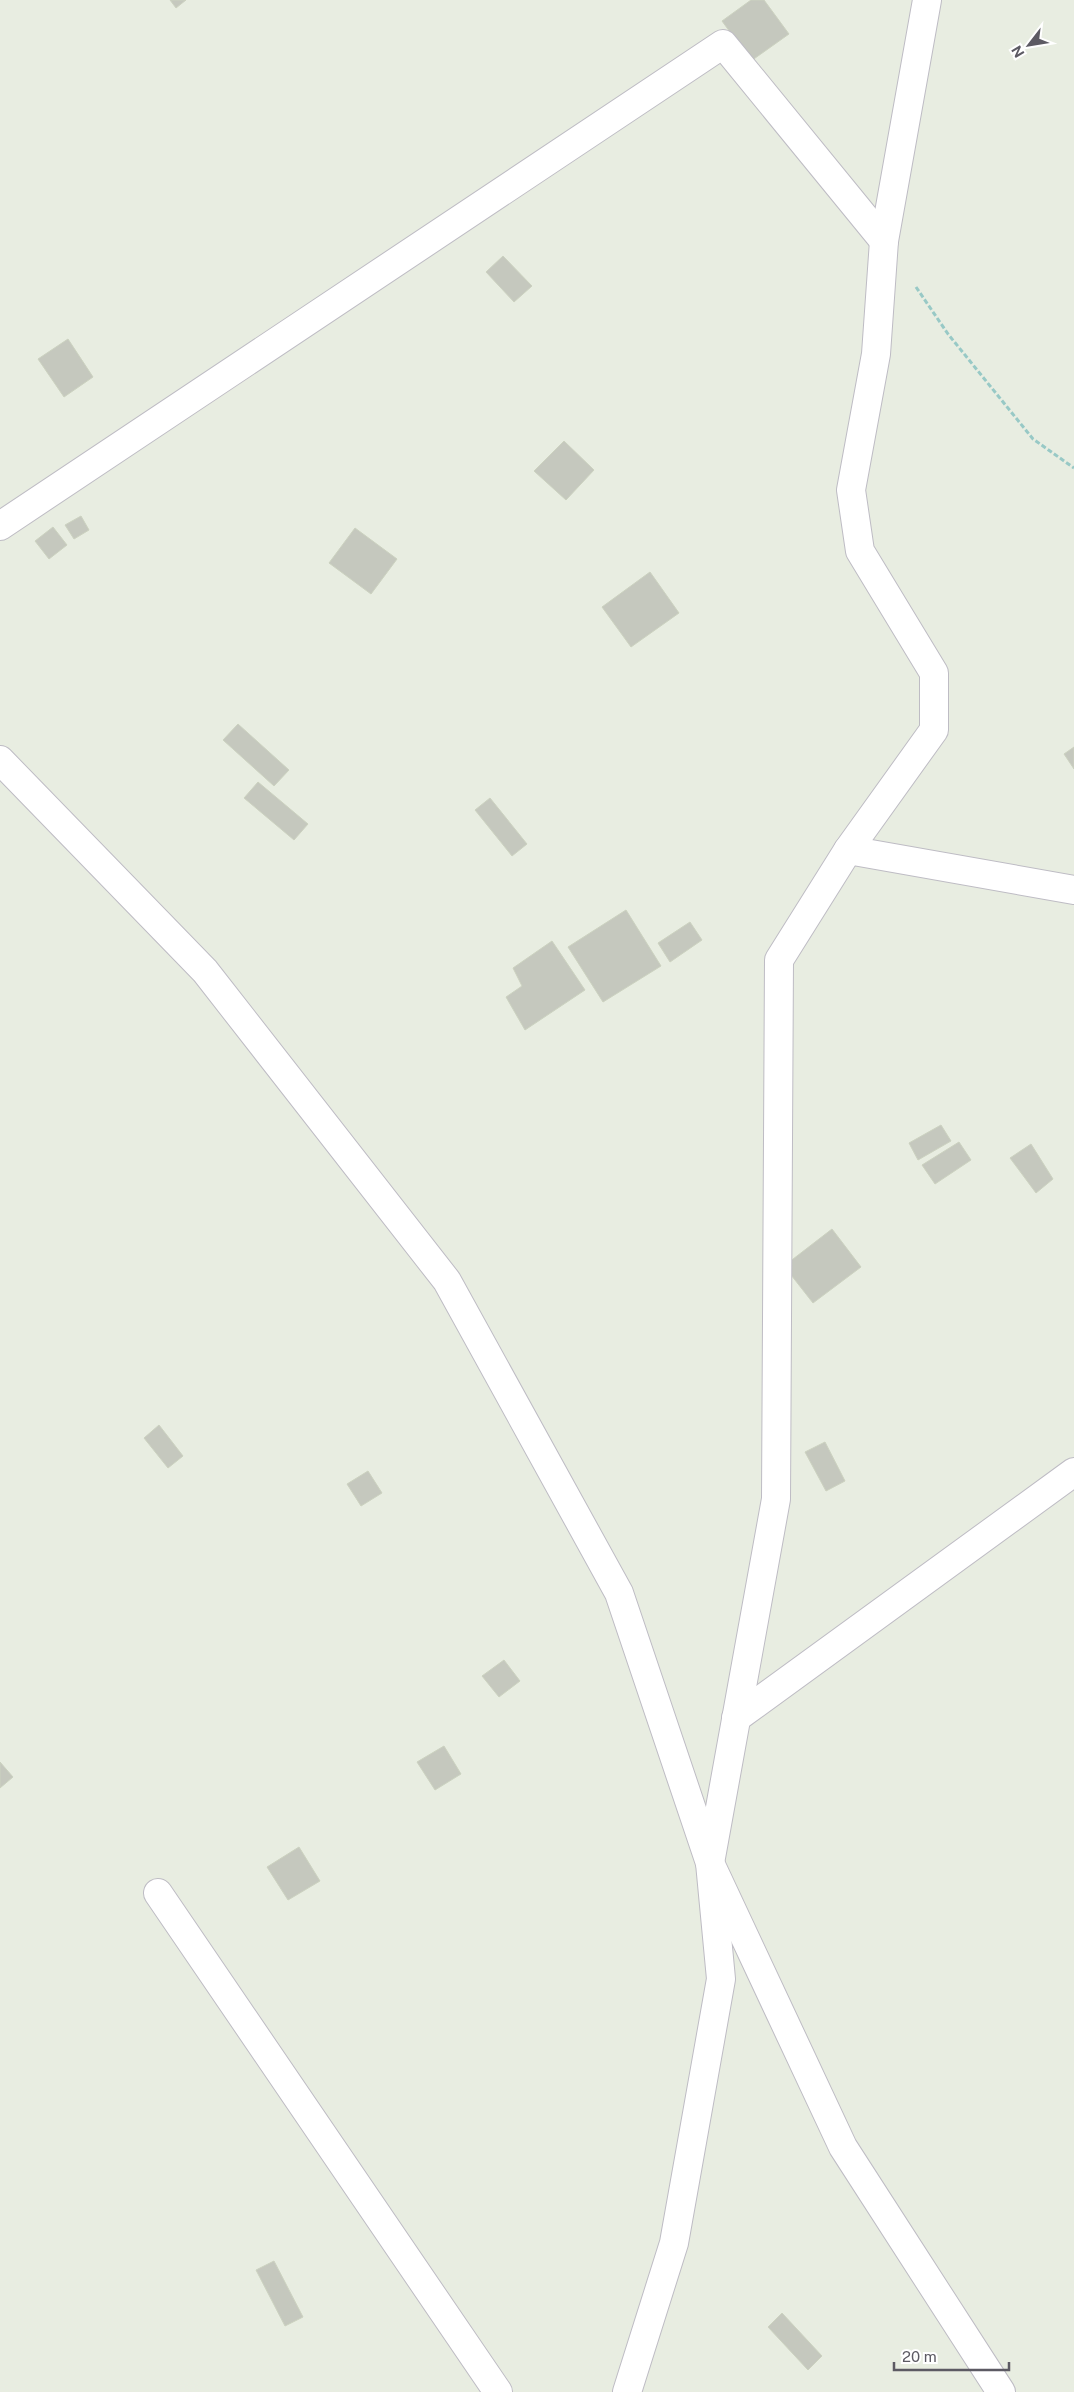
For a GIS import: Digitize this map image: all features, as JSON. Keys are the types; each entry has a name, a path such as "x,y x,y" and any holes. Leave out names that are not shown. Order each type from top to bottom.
{"street":[{"path":"627,2392 674,2243 721,1979 710,1863 776,1499 779,960 848,850 934,730 934,673 860,551 851,490 876,354 884,241 926,0"},
{"path":"0,526 723,44 884,241"},
{"path":"0,760 205,971 447,1281 619,1594 710,1863 843,2147 1001,2392"},
{"path":"848,850 1074,890"},
{"path":"736,1718 1074,1472"},
{"path":"158,1893 498,2392"}],"path":[{"path":"884,241 948,334 1032,439 1074,468"}],"building":[{"path":"170,0 186,0 176,8"},
{"path":"751,0 764,0 789,34 751,61 722,21"},
{"path":"503,256 532,286 514,302 486,272"},
{"path":"68,339 93,377 64,397 38,359"},
{"path":"564,441 594,470 566,500 534,471"},
{"path":"81,516 89,530 74,539 65,525"},
{"path":"53,527 67,545 49,559 35,541"},
{"path":"355,528 397,559 371,594 329,563"},
{"path":"650,572 679,613 631,647 602,607"},
{"path":"238,724 289,770 274,786 223,740"},
{"path":"1074,747 1074,769 1064,754"},
{"path":"258,782 308,824 294,840 244,798"},
{"path":"490,798 527,844 512,856 475,810"},
{"path":"626,910 661,966 603,1002 568,947"},
{"path":"690,922 702,940 670,962 658,943"},
{"path":"552,941 585,990 525,1030 506,997 522,986 513,968"},
{"path":"941,1125 951,1141 918,1160 909,1143"},
{"path":"959,1142 971,1160 935,1184 922,1165"},
{"path":"1031,1144 1053,1179 1036,1193 1010,1158"},
{"path":"832,1229 861,1267 813,1303 784,1266"},
{"path":"159,1425 183,1456 168,1468 144,1438"},
{"path":"825,1442 845,1481 826,1491 805,1452"},
{"path":"368,1471 382,1493 361,1506 347,1484"},
{"path":"504,1660 520,1681 499,1697 482,1676"},
{"path":"444,1746 461,1774 435,1790 417,1762"},
{"path":"0,1762 13,1777 0,1788"},
{"path":"299,1847 320,1881 288,1900 267,1867"},
{"path":"274,2261 303,2317 285,2326 256,2270"},
{"path":"782,2313 822,2356 808,2370 768,2327"}]}
